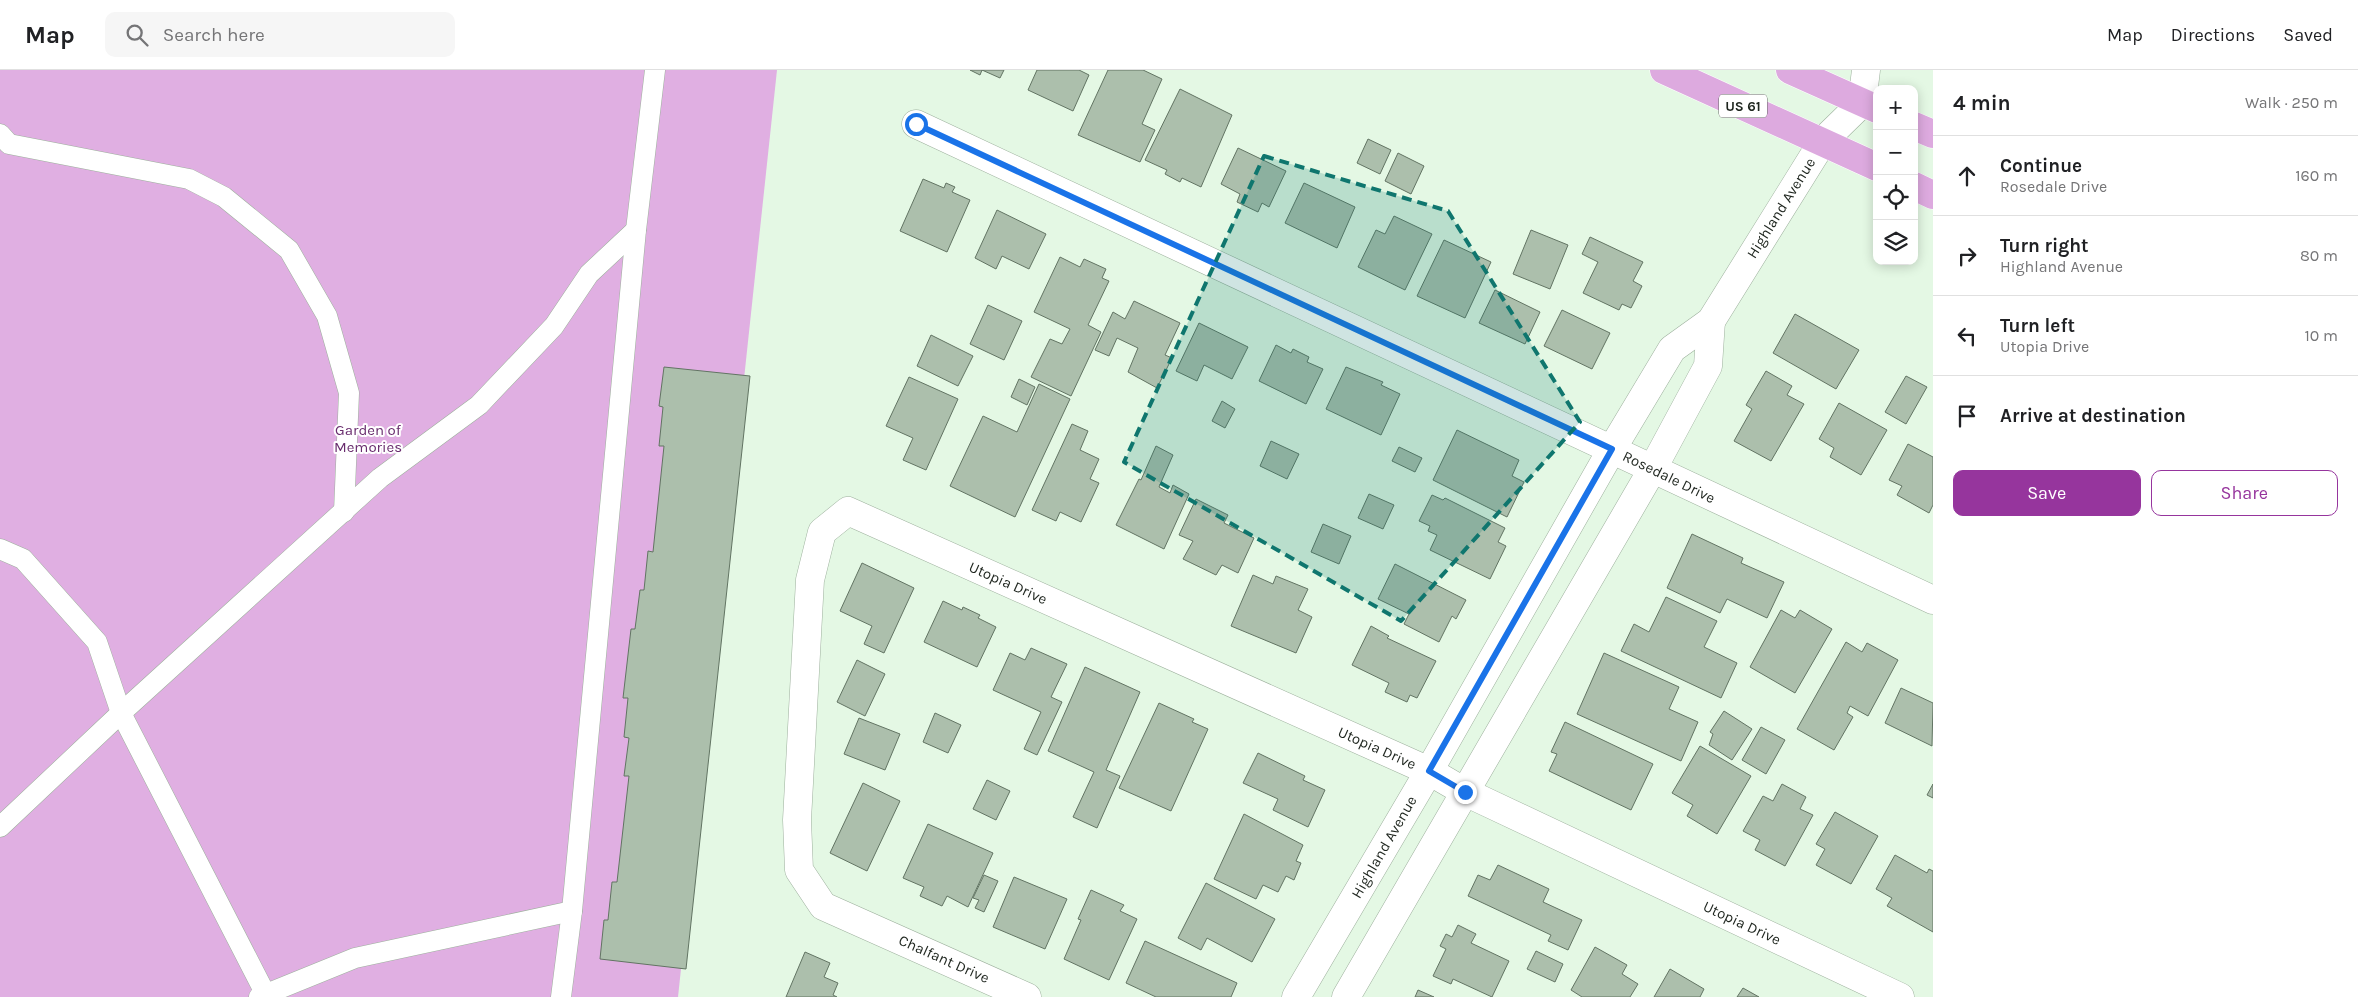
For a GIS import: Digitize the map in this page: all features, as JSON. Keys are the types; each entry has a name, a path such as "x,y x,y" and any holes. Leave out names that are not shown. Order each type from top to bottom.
{"highway":[{"name":"US 61","path":"1664,70 1823,141 1873,166"},
{"path":"1790,70 1870,106"},
{"path":"1918,128 1933,134"},
{"path":"1918,188 1933,195"}],"street":[{"path":"1866,70 1870,106"},
{"name":"Highland Avenue","path":"1296,997 1429,771 1612,449 1672,349 1711,321 1823,141 1870,106"},
{"name":"Rosedale Drive","path":"916,124 1933,600"},
{"name":"Highland Avenue","path":"1346,997 1652,470 1708,366 1711,321"},
{"name":"Utopia Drive","path":"848,511 1429,771 1465,792 1900,997"},
{"name":"Chalfant Drive","path":"848,511 822,532 810,580 798,828 799,870 823,906 1027,997"}],"lane":[{"path":"561,997 572,911 636,230 655,70"},
{"path":"0,134 9,144 189,179 224,197 289,250 327,316 349,393 344,512"},
{"path":"0,827 121,713 380,478 479,406 554,326 588,274 636,230"},
{"path":"0,550 23,558 97,642 121,713 262,995 355,958 572,911"}],"highlighted area":[{"path":"1264,156 1448,211 1580,422 1401,621 1124,462"}],"green space":[{"name":"Garden of Memories","path":"0,70 777,70 678,997 0,997"}],"building":[{"path":"970,70 982,70 980,75"},
{"path":"982,70 1004,70 1000,78"},
{"path":"1037,70 1079,70 1089,75 1073,111 1028,90"},
{"path":"1108,70 1143,70 1162,79 1142,124 1155,130 1140,162 1078,135"},
{"path":"1180,89 1232,115 1201,187 1182,178 1180,182 1165,174 1167,170 1145,160"},
{"path":"1368,139 1391,150 1380,174 1357,163"},
{"path":"1238,148 1286,171 1269,207 1262,203 1258,212 1237,202 1240,194 1221,184"},
{"path":"1398,153 1424,166 1411,194 1385,181"},
{"path":"923,179 944,188 946,183 955,187 952,192 970,200 947,252 900,231"},
{"path":"1304,183 1355,207 1337,248 1285,223"},
{"path":"997,210 1046,234 1029,269 1002,256 996,269 975,258"},
{"path":"1394,216 1432,234 1405,290 1358,267 1376,230 1385,234"},
{"path":"1531,230 1568,245 1550,289 1513,274"},
{"path":"1590,237 1643,262 1633,281 1642,286 1631,308 1622,304 1619,310 1583,293 1598,262 1582,254"},
{"path":"1444,240 1491,262 1465,318 1417,296"},
{"path":"1060,257 1080,267 1084,259 1106,269 1102,278 1109,281 1088,325 1101,332 1071,396 1031,377 1050,339 1062,344 1070,329 1034,312"},
{"path":"1495,290 1540,312 1525,344 1479,323"},
{"path":"1134,301 1180,323 1165,355 1172,358 1157,388 1128,372 1138,348 1117,338 1109,356 1095,350 1113,312 1125,319"},
{"path":"988,305 1022,321 1004,360 970,344"},
{"path":"1562,310 1610,333 1592,369 1544,346"},
{"path":"1795,314 1859,350 1836,389 1773,353"},
{"path":"1199,323 1248,347 1232,379 1204,365 1197,381 1176,371"},
{"path":"931,335 973,356 958,386 917,366"},
{"path":"1276,345 1291,353 1293,349 1309,357 1307,362 1323,369 1306,404 1259,381"},
{"path":"664,367 750,376 686,969 600,959 604,920 608,920 612,882 617,882 629,776 624,776 629,738 624,737 628,698 623,698 631,629 635,629 640,590 644,590 648,551 653,552 664,446 659,446 663,407 659,406"},
{"path":"1346,367 1383,382 1381,385 1400,394 1381,435 1326,409"},
{"path":"1766,371 1792,386 1787,395 1804,404 1771,461 1734,441 1752,409 1746,405"},
{"path":"1906,376 1927,387 1906,424 1885,412"},
{"path":"909,377 958,399 926,470 903,460 913,438 886,426"},
{"path":"1019,379 1035,387 1027,405 1011,397"},
{"path":"1039,384 1070,399 1015,517 950,486 983,416 1017,432"},
{"path":"1222,401 1235,409 1225,428 1212,421"},
{"path":"1839,403 1887,430 1861,475 1830,457 1834,448 1819,439"},
{"path":"1072,424 1088,431 1080,450 1099,459 1090,479 1099,483 1081,522 1060,512 1056,521 1032,510"},
{"path":"1457,430 1519,460 1512,476 1524,482 1507,517 1433,480"},
{"path":"1271,441 1299,454 1287,479 1260,466"},
{"path":"1908,444 1933,457 1933,505 1929,513 1897,495 1902,486 1889,480"},
{"path":"1156,446 1173,455 1159,487 1170,493 1173,485 1189,494 1164,549 1116,525 1139,479 1141,480"},
{"path":"1399,447 1422,458 1415,472 1392,461"},
{"path":"1369,494 1394,505 1383,529 1358,518"},
{"path":"1432,495 1443,500 1445,498 1505,528 1498,542 1506,546 1490,579 1430,550 1437,535 1428,531 1430,526 1419,521"},
{"path":"1196,499 1228,515 1224,523 1254,538 1238,573 1222,565 1216,575 1183,559 1193,541 1179,535"},
{"path":"1323,524 1351,536 1339,564 1311,552"},
{"path":"1692,534 1743,558 1741,563 1784,582 1767,618 1727,599 1720,613 1667,588"},
{"path":"862,563 914,588 884,653 864,644 872,626 840,611"},
{"path":"1395,564 1466,600 1456,619 1452,616 1439,642 1404,624 1409,614 1378,599"},
{"path":"1253,575 1273,584 1276,576 1308,589 1298,610 1312,617 1296,653 1231,626"},
{"path":"1666,597 1717,621 1704,647 1737,663 1721,698 1621,651 1634,624 1649,632"},
{"path":"943,601 962,610 963,607 980,615 978,618 996,627 977,667 924,642"},
{"path":"1781,610 1795,618 1800,610 1832,629 1795,693 1750,667"},
{"path":"1371,626 1389,636 1387,638 1436,661 1417,698 1410,695 1407,702 1385,692 1389,683 1352,665"},
{"path":"1846,642 1862,652 1867,643 1898,660 1868,716 1850,706 1847,713 1853,717 1834,750 1797,729"},
{"path":"1031,648 1067,664 1051,697 1062,702 1037,755 1024,749 1041,712 993,690 1010,653 1025,660"},
{"path":"1604,653 1679,687 1669,709 1698,722 1681,761 1577,714"},
{"path":"857,660 885,674 865,716 837,702"},
{"path":"1085,667 1140,692 1106,770 1120,776 1097,828 1073,817 1094,772 1048,751"},
{"path":"1901,688 1933,703 1932,746 1885,723"},
{"path":"1159,703 1194,719 1192,722 1208,729 1171,811 1119,788"},
{"path":"1724,711 1752,729 1732,760 1709,745 1713,734 1710,732"},
{"path":"935,713 961,725 948,753 923,742"},
{"path":"859,718 900,734 885,770 844,754"},
{"path":"1565,722 1653,764 1631,810 1549,771 1557,754 1551,752"},
{"path":"1761,727 1785,740 1766,774 1742,760"},
{"path":"1700,746 1751,776 1717,834 1687,816 1693,805 1672,793"},
{"path":"1258,753 1305,776 1303,780 1325,790 1308,827 1273,810 1278,799 1243,783"},
{"path":"987,780 1010,791 996,820 973,809"},
{"path":"863,783 900,801 867,871 830,853"},
{"path":"1782,784 1806,797 1800,809 1813,815 1785,866 1755,850 1760,840 1743,831 1763,796 1773,801"},
{"path":"1933,784 1933,798 1927,795"},
{"path":"1835,812 1878,836 1851,884 1816,865 1825,849 1816,844"},
{"path":"1244,814 1303,845 1296,861 1301,863 1294,880 1286,876 1278,892 1263,885 1256,899 1214,879"},
{"path":"928,824 993,853 968,907 947,896 942,906 920,896 924,887 903,878"},
{"path":"1895,855 1927,873 1929,869 1933,871 1933,932 1887,906 1892,898 1876,889"},
{"path":"1498,865 1549,889 1543,902 1582,920 1568,950 1548,941 1551,935 1468,896 1478,875 1490,880"},
{"path":"984,875 998,881 984,912 975,908 979,900 973,898"},
{"path":"1014,877 1067,899 1045,949 993,927"},
{"path":"1206,883 1275,919 1252,962 1207,938 1201,950 1178,938"},
{"path":"1091,890 1124,905 1120,911 1137,919 1109,980 1064,959 1081,920 1078,919"},
{"path":"1458,925 1476,934 1471,943 1509,961 1492,997 1453,979 1451,984 1433,976 1446,949 1440,946 1446,934 1452,937"},
{"path":"1145,941 1237,983 1231,997 1156,997 1126,983"},
{"path":"1595,947 1627,965 1622,974 1638,984 1630,997 1582,997 1571,990"},
{"path":"1536,951 1563,964 1555,982 1527,969"},
{"path":"805,952 830,963 824,977 838,983 833,995 837,997 786,997"},
{"path":"1670,969 1704,989 1700,997 1654,997"},
{"path":"1743,988 1759,997 1737,997"},
{"path":"1418,990 1434,997 1415,997"}],"route":[{"path":"916,124 1612,449 1429,771 1465,792"}]}
